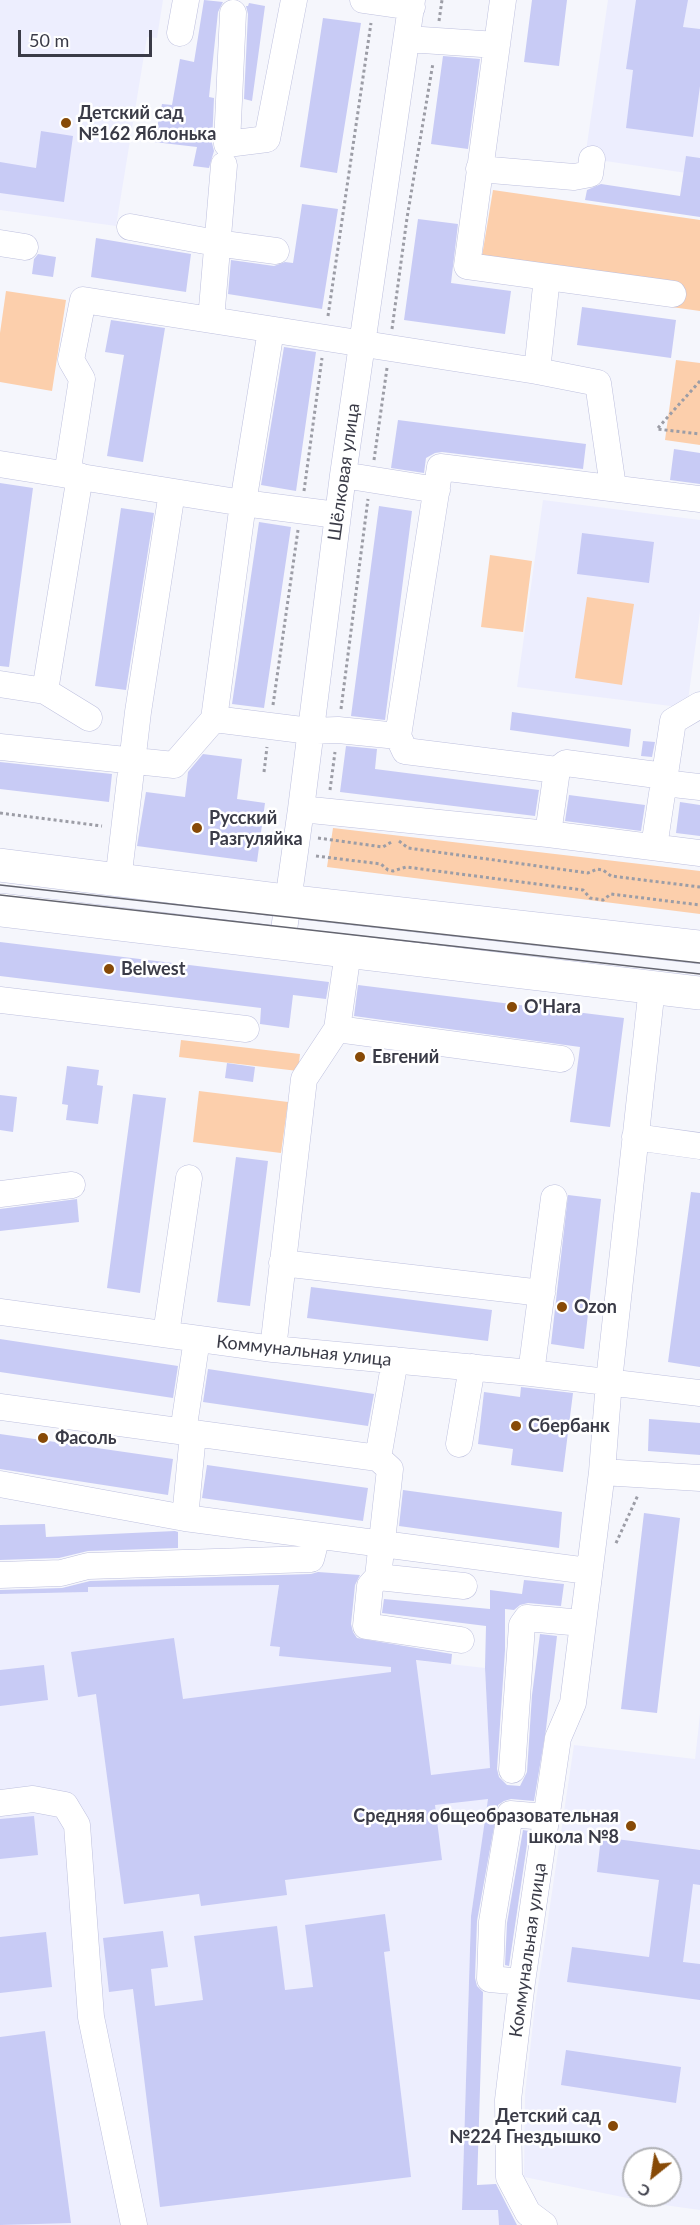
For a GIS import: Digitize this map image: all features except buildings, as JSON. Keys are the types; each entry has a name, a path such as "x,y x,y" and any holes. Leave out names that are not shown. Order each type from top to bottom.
{"highway":[{"path":"0,865 287,901 700,947"},
{"path":"0,910 700,993"}],"street":[{"path":"180,33 186,0"},
{"path":"233,13 227,144 267,139 294,0"},
{"path":"503,0 467,266 673,294"},
{"path":"368,1 412,4"},
{"name":"Шёлковая улица","path":"282,944 337,515 412,4"},
{"path":"407,39 496,45"},
{"path":"479,169 574,177 590,174 592,159"},
{"path":"211,320 224,165"},
{"path":"130,227 216,243 276,251"},
{"path":"0,243 25,247"},
{"path":"537,371 548,277"},
{"path":"45,691 74,475 82,379 71,360 83,300 598,382 613,487"},
{"path":"0,747 174,765 214,718 243,503 271,330"},
{"path":"0,464 243,503 337,515"},
{"path":"557,770 405,751 398,736 440,467 700,499"},
{"path":"343,475 437,490"},
{"path":"118,881 138,712 172,492"},
{"path":"0,684 45,691 89,718"},
{"path":"654,847 673,721 700,705"},
{"path":"214,718 310,731 338,730 398,736"},
{"path":"548,834 557,770 566,763 657,775 664,783 700,788"},
{"path":"301,809 548,834 700,853"},
{"path":"273,1349 304,1079 337,1029 348,952"},
{"name":"Коммунальная улица","path":"534,2221 510,2177 508,2100 522,1982 558,1738 573,1703 602,1472 634,1137 652,987"},
{"path":"0,1000 246,1029"},
{"path":"337,1029 561,1059"},
{"path":"634,1137 700,1146"},
{"path":"166,1334 189,1178"},
{"path":"0,1194 72,1185"},
{"path":"531,1372 554,1198"},
{"path":"282,1263 542,1293"},
{"name":"Коммунальная улица","path":"0,1312 273,1349 609,1381"},
{"path":"185,1518 188,1433 197,1339"},
{"path":"378,1458 394,1360"},
{"path":"459,1444 472,1367"},
{"path":"609,1381 700,1393"},
{"path":"0,1407 378,1458 390,1468 378,1577 370,1586 366,1626 461,1640"},
{"path":"602,1472 700,1478"},
{"path":"0,1484 185,1518 317,1536 383,1544 590,1560"},
{"path":"0,1575 61,1573 88,1566 311,1559 317,1536"},
{"path":"378,1577 464,1586"},
{"path":"512,1770 522,1625 527,1618 582,1623"},
{"path":"0,1803 33,1799 65,1805 77,1825 91,2017 134,2225"},
{"path":"522,1982 490,1979 492,1922 510,1814 546,1816"}],"path":[{"path":"442,0 407,218 327,812 318,838 316,856 381,864 393,871 406,867 572,888 583,890 590,898 603,900 611,894 700,904"},
{"path":"264,772 325,338 368,1"},
{"path":"700,381 657,429 700,434"},
{"path":"0,813 102,826"},
{"path":"318,838 382,847 396,841 408,848 588,873 597,869 611,876 700,887"},
{"path":"590,1560 612,1551 642,1488"}],"shaded area":[{"name":"Детский сад №162 Яблонька","path":"0,0 163,0 157,38 147,37 116,226 0,210"},
{"path":"608,0 700,0 700,175 585,158"},
{"path":"493,190 700,220 700,311 478,280"},
{"path":"6,291 66,300 52,391 0,382 0,333"},
{"path":"676,360 700,363 700,445 665,440"},
{"path":"543,500 700,520 700,612 687,708 517,687"},
{"path":"490,555 532,561 523,632 481,627"},
{"path":"587,597 634,604 622,685 575,678"},
{"path":"333,828 700,871 700,914 327,867"},
{"path":"181,1040 300,1054 298,1071 179,1057"},
{"path":"199,1091 288,1102 281,1153 193,1142"},
{"path":"279,1585 270,1646 485,1668 491,1782 471,1916 462,2210 498,2210 499,2225 0,2225 0,1594 88,1592 88,1587"},
{"path":"700,1715 700,2210 678,2207 682,2207 682,2147 622,2147 622,2197 524,2177 525,2094 535,2006 574,1745 695,1759"}],"tram line":[{"path":"0,885 700,963"},
{"path":"0,895 700,974"}],"place":[{"name":"Детский сад №162 Яблонька","path":"66,123"},
{"name":"Русский Разгуляйка","path":"197,828"},
{"name":"Belwest","path":"109,969"},
{"name":"O'Hara","path":"512,1007"},
{"name":"Евгений","path":"360,1057"},
{"name":"Ozon","path":"562,1307"},
{"name":"Сбербанк","path":"516,1426"},
{"name":"Фасоль","path":"43,1438"},
{"name":"Средняя общеобразовательная школа №8","path":"631,1826"},
{"name":"Детский сад №224 Гнездышко","path":"613,2126"}]}
